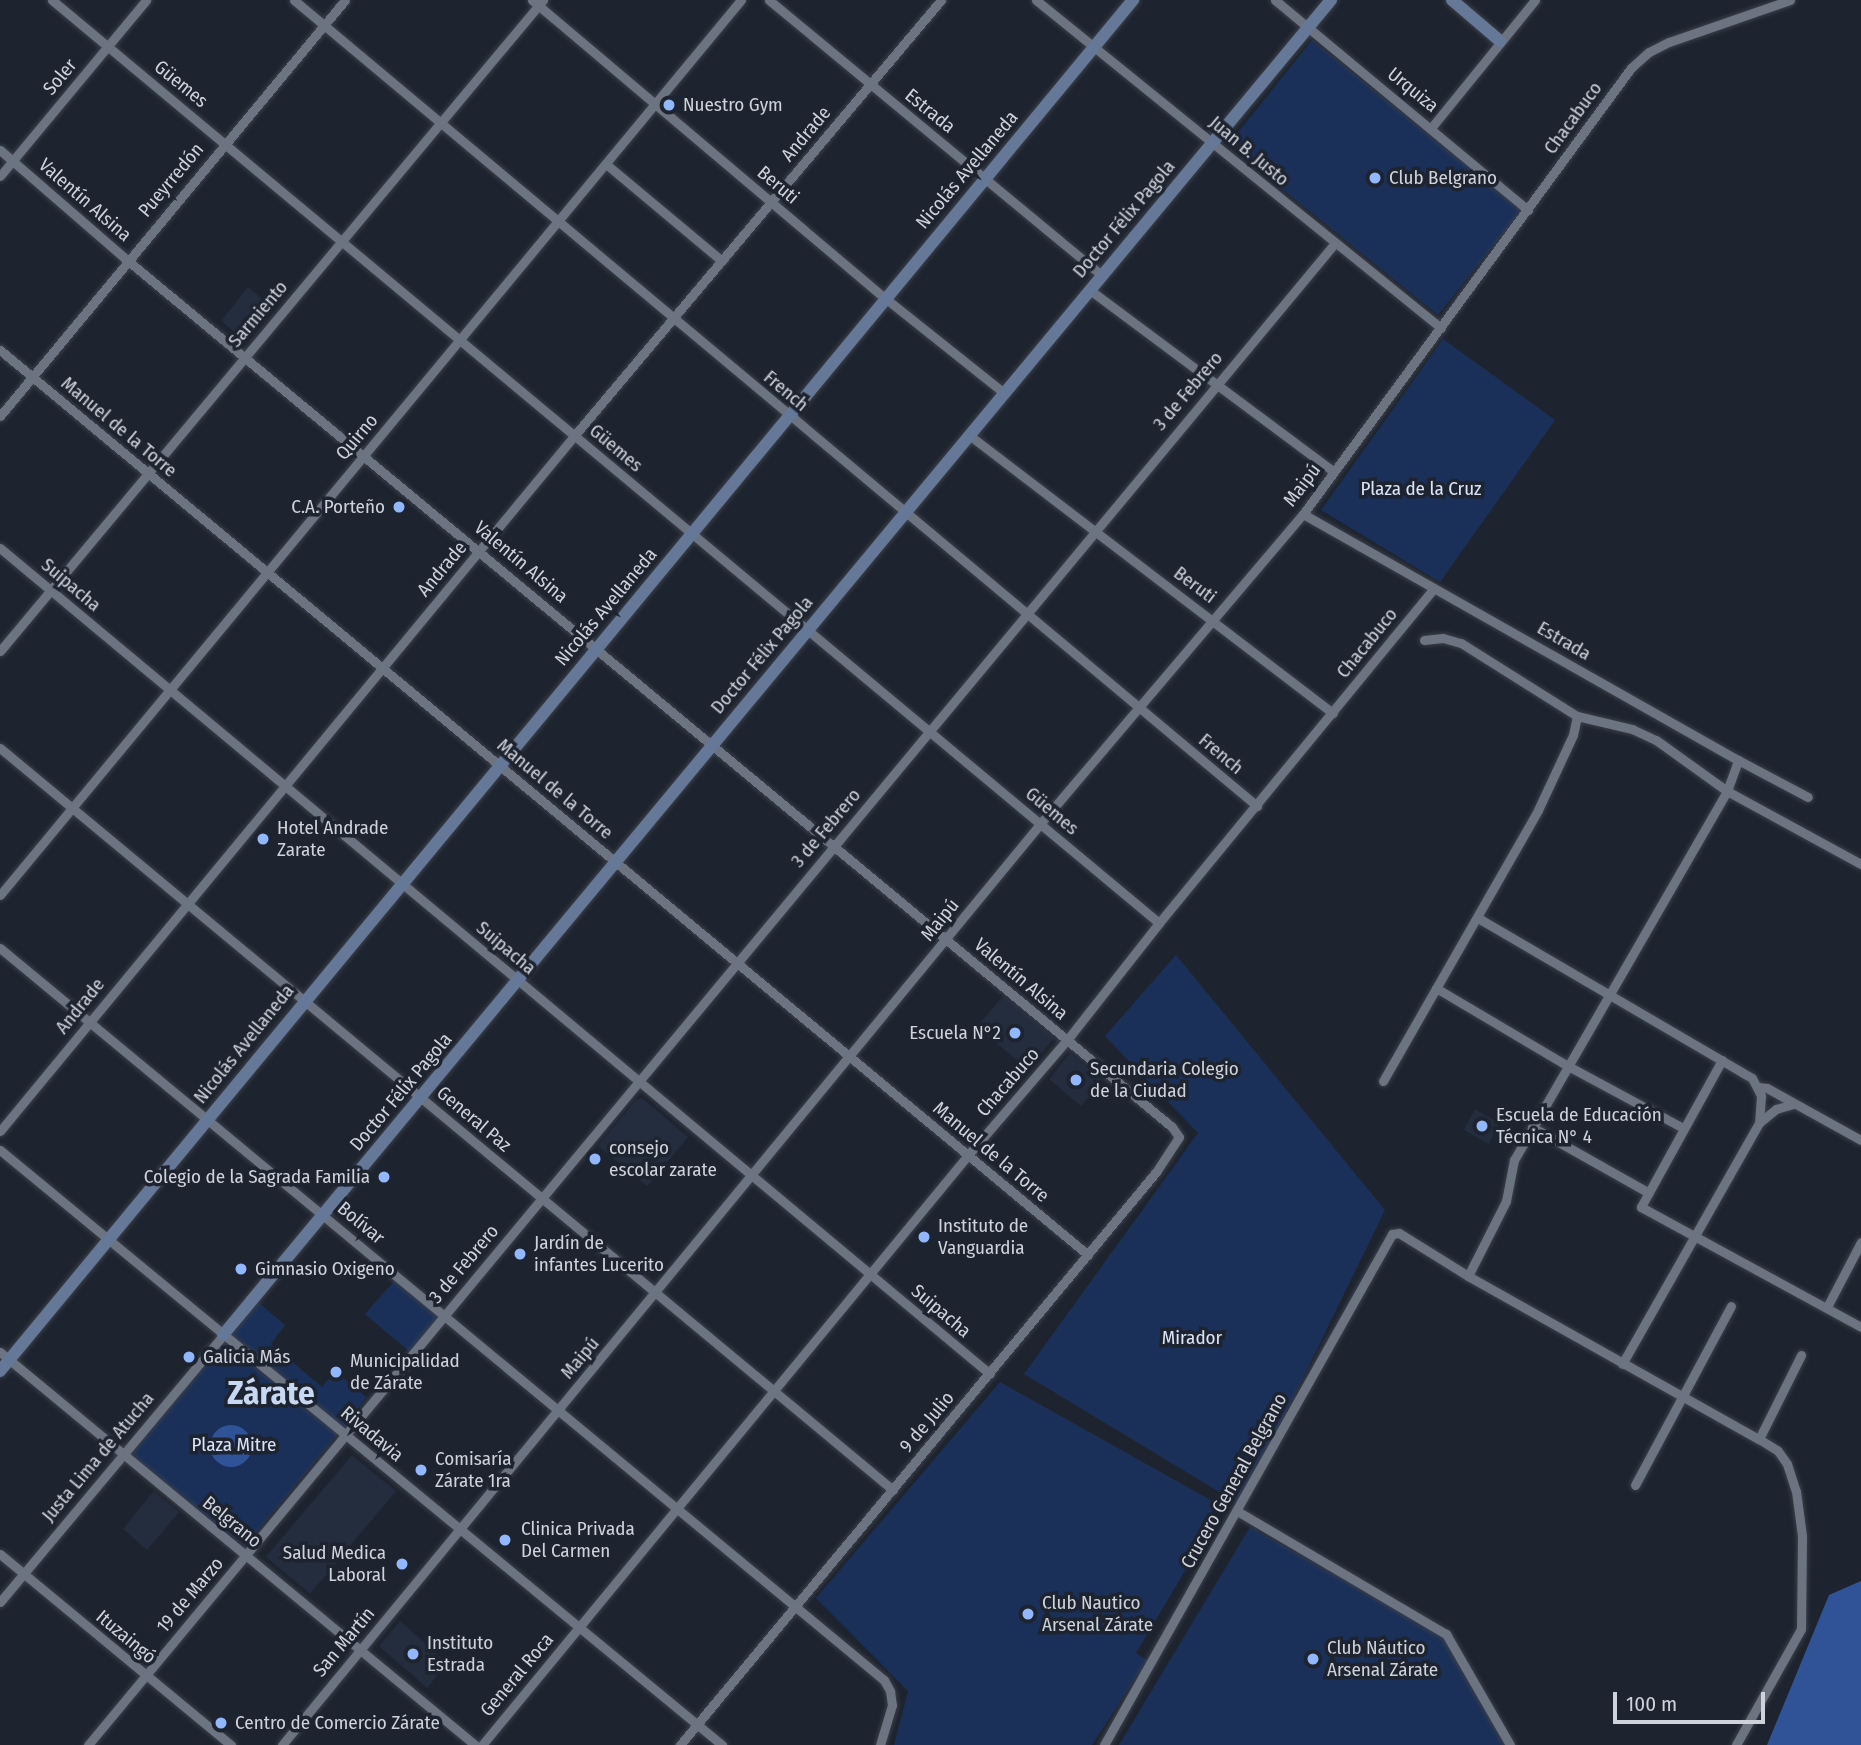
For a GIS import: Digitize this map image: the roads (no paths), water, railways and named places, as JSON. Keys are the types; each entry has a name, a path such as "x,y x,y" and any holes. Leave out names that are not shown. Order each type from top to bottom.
{"street":[{"name":"Güemes","path":"52,0 1159,923"},
{"name":"Soler","path":"0,176 146,0"},
{"name":"French","path":"294,0 441,121 673,320 1257,806"},
{"name":"Pueyrredón","path":"0,416 345,0"},
{"name":"Quirno","path":"0,895 269,574 365,454 462,341 741,0"},
{"name":"Estrada","path":"769,0 1102,275"},
{"name":"Andrade","path":"0,1131 574,436 941,0"},
{"name":"Juan B. Justo","path":"1036,0 1093,49 1441,328"},
{"name":"Nicolás Avellaneda","path":"0,1371 5,1356 109,1239 1133,0"},
{"name":"Urquiza","path":"1275,0 1528,210"},
{"name":"Doctor Félix Pagola","path":"223,1335 1331,0"},
{"path":"1452,0 1500,41"},
{"path":"1432,128 1535,0"},
{"name":"Chacabuco","path":"1441,328 1642,58 1670,42 1790,0"},
{"name":"Beruti","path":"538,2 771,203 1004,393"},
{"name":"Sarmiento","path":"0,651 538,2"},
{"name":"Valentín Alsina","path":"0,150 127,260 365,454 1172,1127 1179,1137"},
{"path":"606,164 722,261"},
{"name":"3 de Febrero","path":"345,1433 1334,244"},
{"path":"1090,290 1334,472"},
{"name":"Maipú","path":"460,1530 1041,824 1303,514 1441,328"},
{"name":"Manuel de la Torre","path":"0,350 1088,1255"},
{"name":"Beruti","path":"969,435 1333,713"},
{"name":"Estrada","path":"1303,514 1808,797"},
{"name":"Suipacha","path":"0,548 990,1374"},
{"name":"Chacabuco","path":"579,1628 968,1155 1067,1040 1159,923 1434,588"},
{"path":"1424,640 1443,638 1461,643 1577,716 1632,729 1656,740 1727,791 1861,864"},
{"path":"1384,1081 1478,918 1553,780 1573,735 1577,716"},
{"name":"General Paz","path":"0,748 892,1490"},
{"path":"1736,1745 1797,1639 1804,1614 1802,1536 1796,1491 1787,1464 1779,1451 1759,1439 1468,1276 1506,1201 1514,1160 1727,791 1738,760"},
{"path":"1478,918 1752,1078 1758,1087 1762,1111 1759,1124 1622,1364"},
{"name":"Bolívar","path":"0,948 884,1680 890,1691 892,1705 880,1745"},
{"path":"1436,988 1567,1066 1683,1128"},
{"path":"1722,1060 1641,1207 1861,1327"},
{"path":"1758,1087 1767,1088 1861,1140"},
{"path":"1759,1124 1776,1109 1794,1104"},
{"path":"1532,1126 1649,1193"},
{"name":"9 de Julio","path":"680,1745 1088,1255 1156,1172 1179,1137"},
{"name":"Rivadavia","path":"0,1150 722,1745"},
{"name":"Crucero General Belgrano","path":"1104,1745 1392,1234 1399,1233 1468,1276"},
{"path":"1827,1307 1861,1242"},
{"path":"1634,1485 1731,1306"},
{"name":"Justa Lima de Atucha","path":"0,1602 223,1335"},
{"name":"Belgrano","path":"5,1356 475,1745"},
{"path":"1759,1439 1801,1356"},
{"name":"19 de Marzo","path":"88,1745 345,1433"},
{"path":"1237,1511 1446,1634 1510,1745"},
{"name":"San Martín","path":"282,1745 460,1530"},
{"name":"Ituzaingó","path":"0,1554 231,1745"},
{"name":"General Roca","path":"482,1745 579,1628"}],"place":[{"name":"Nuestro Gym","path":"669,105"},
{"name":"Club Belgrano","path":"1375,178"},
{"name":"C.A. Porteño","path":"399,507"},
{"name":"Hotel Andrade Zarate","path":"263,839"},
{"name":"Escuela N°2","path":"1015,1033"},
{"name":"Secundaria Colegio de la Ciudad","path":"1076,1080"},
{"name":"Escuela de Educación Técnica N° 4","path":"1482,1126"},
{"name":"consejo escolar zarate","path":"595,1159"},
{"name":"Colegio de la Sagrada Familia","path":"384,1177"},
{"name":"Instituto de Vanguardia","path":"924,1237"},
{"name":"Jardín de infantes Lucerito","path":"520,1254"},
{"name":"Gimnasio Oxigeno","path":"241,1269"},
{"name":"Galicia Más","path":"189,1357"},
{"name":"Municipalidad de Zárate","path":"336,1372"},
{"name":"Comisaría Zárate 1ra","path":"421,1470"},
{"name":"Clinica Privada Del Carmen","path":"505,1540"},
{"name":"Salud Medica Laboral","path":"402,1564"},
{"name":"Club Nautico Arsenal Zárate","path":"1028,1614"},
{"name":"Instituto Estrada","path":"413,1654"},
{"name":"Club Náutico Arsenal Zárate","path":"1313,1659"},
{"name":"Centro de Comercio Zárate","path":"221,1723"}],"district":[{"name":"Zárate","path":"271,1394"}],"park label":[{"name":"Plaza de la Cruz","path":"1421,489"},
{"name":"Mirador","path":"1192,1338"},
{"name":"Plaza Mitre","path":"234,1445"}]}
